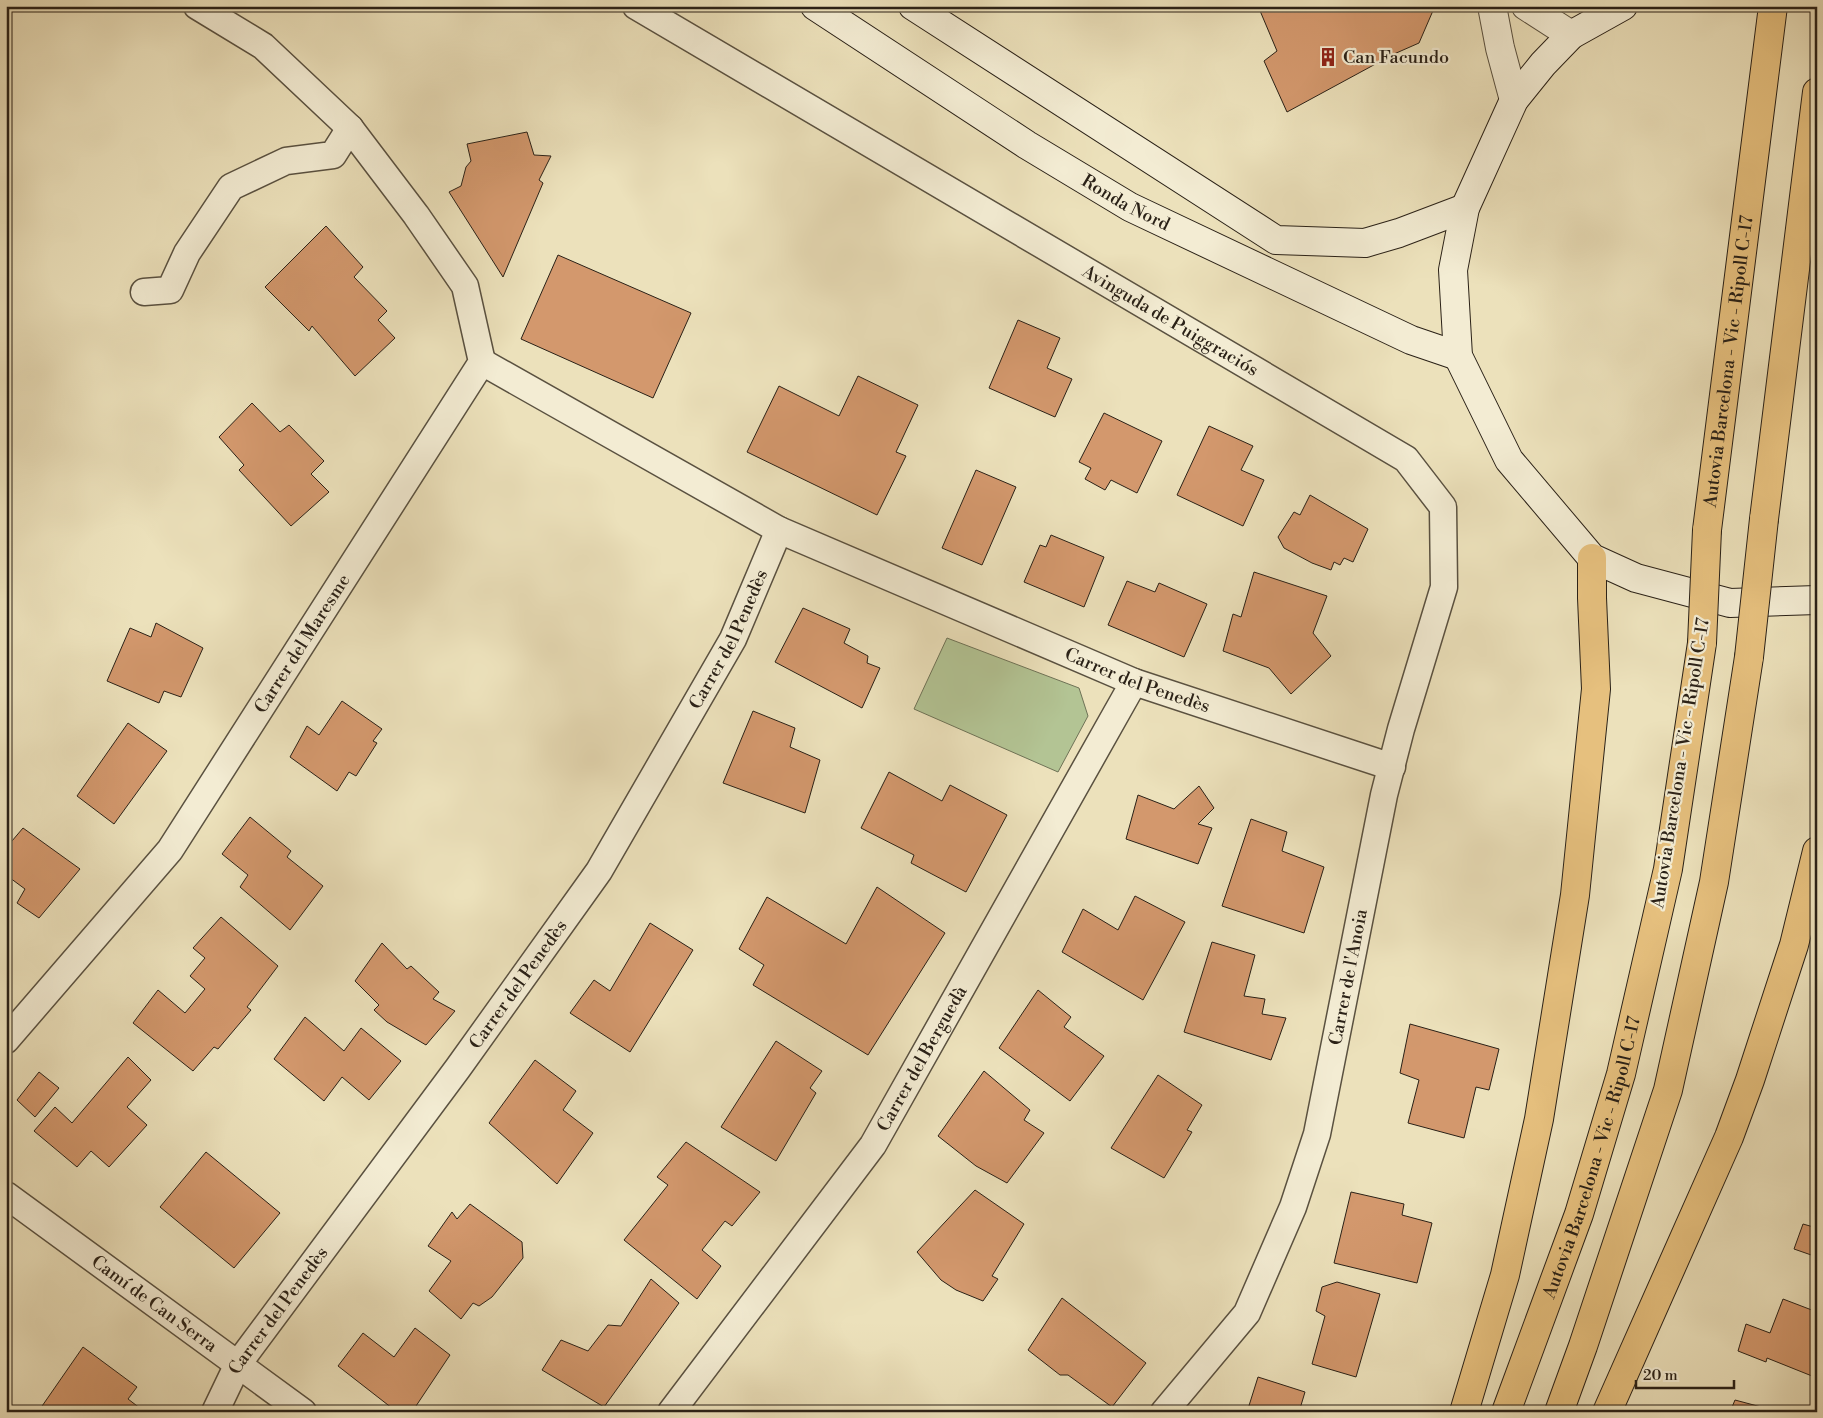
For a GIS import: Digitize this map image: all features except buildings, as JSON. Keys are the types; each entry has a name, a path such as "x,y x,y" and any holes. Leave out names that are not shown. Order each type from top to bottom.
{"highway":[{"name":"Autovia Barcelona - Vic - Ripoll C-17","path":"1506,1412 1579,1214 1621,1074 1668,869 1702,642 1707,530 1773,6"},
{"path":"1559,1412 1583,1346 1668,1090 1714,882 1749,657 1764,519 1817,92"},
{"path":"1464,1412 1506,1275 1539,1119 1575,895 1596,689 1592,558"},
{"path":"1608,1412 1729,1137 1750,1080 1794,945 1817,851"}],"main road":[{"name":"Ronda Nord","path":"814,6 1027,145 1130,207 1411,340 1458,356"},
{"path":"913,6 1276,240 1365,243 1399,233 1465,208"},
{"path":"1492,6 1500,48 1514,100"},
{"path":"1526,6 1571,35"},
{"path":"1623,6 1571,35 1543,64 1514,100 1465,208 1453,270 1458,356 1508,460 1592,558 1636,578 1730,603 1817,600"}],"street":[{"path":"197,6 262,46 350,128 416,215 465,286 482,362"},
{"name":"Avinguda de Puiggraciós","path":"636,6 1406,459 1443,507"},
{"path":"144,292 170,290 187,253 231,186 286,161 333,155 350,128"},
{"name":"Carrer del Penedès","path":"482,362 779,530 1134,682 1392,767"},
{"name":"Carrer del Maresme","path":"6,1040 170,850 482,362"},
{"name":"Carrer de l'Anoia","path":"1164,1412 1247,1313 1292,1207 1317,1134 1384,795 1444,587 1443,507"},
{"name":"Carrer del Penedès","path":"215,1412 238,1364 458,1068 599,871 733,639 779,530"},
{"name":"Carrer del Berguedà","path":"671,1412 873,1145 1134,682"},
{"name":"Camí de Can Serra","path":"6,1195 303,1412"}],"green space":[{"path":"947,638 1079,688 1088,716 1058,772 914,709"}],"place":[{"name":"Can Facundo","path":"1328,57"}]}
